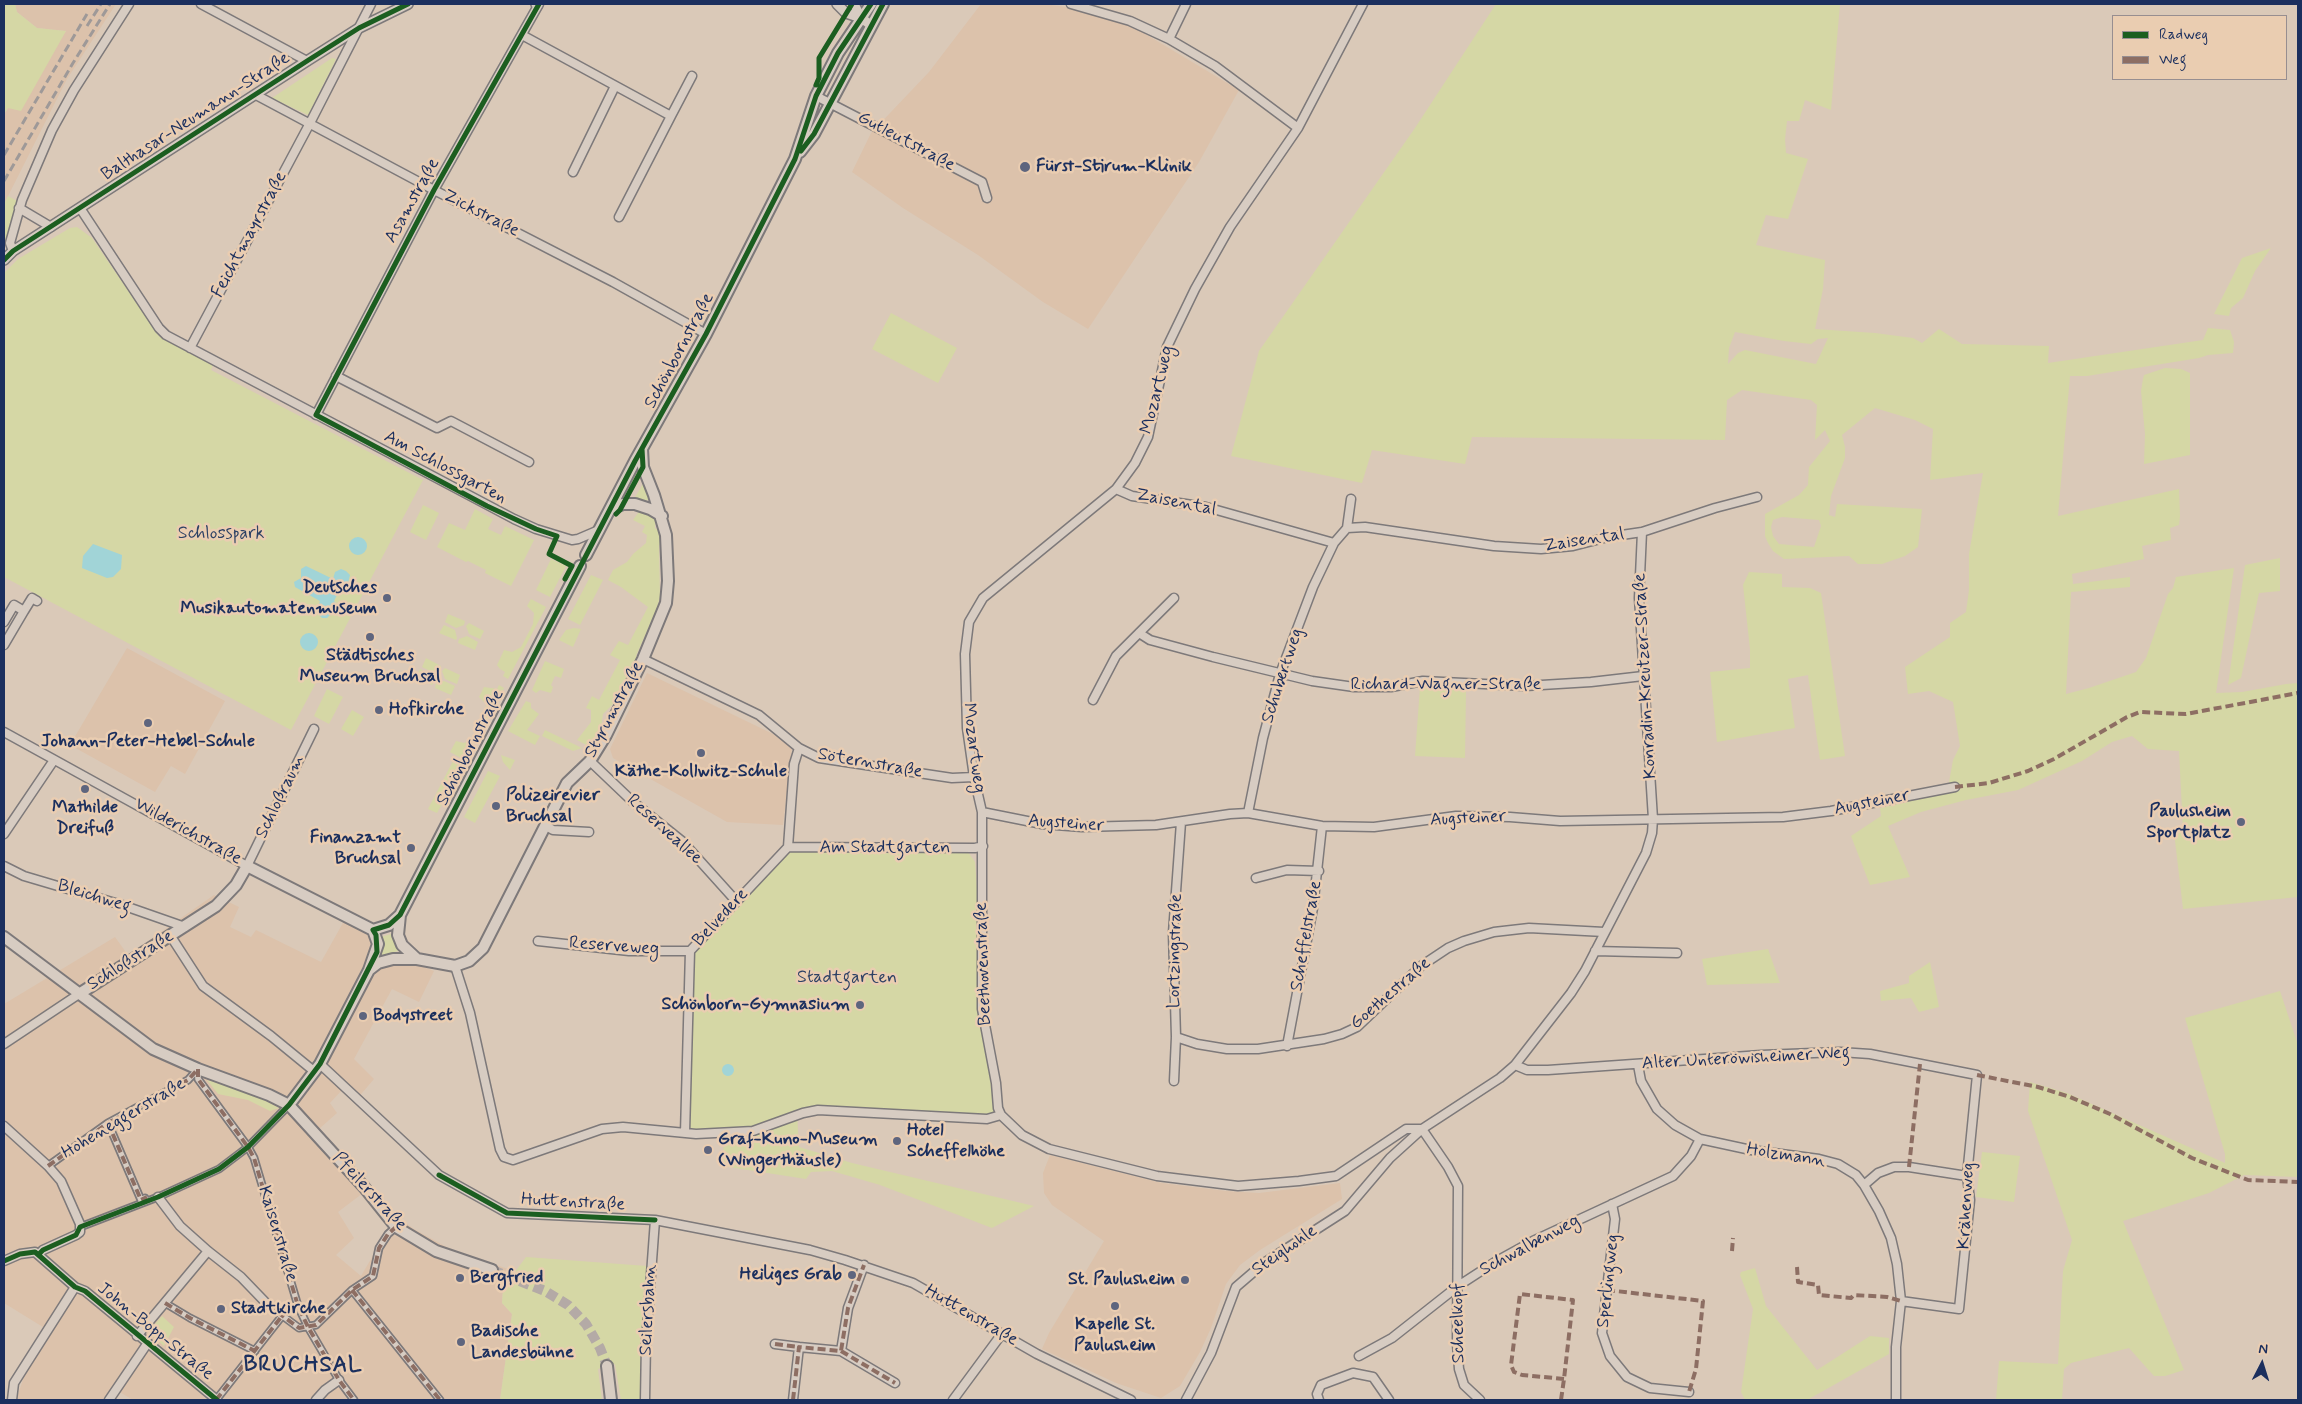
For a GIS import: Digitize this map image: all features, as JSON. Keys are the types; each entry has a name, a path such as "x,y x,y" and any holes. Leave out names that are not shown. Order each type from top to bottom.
{"main road":[{"name":"Schönbornstraße","path":"586,556 642,449 706,334 795,159 816,96 838,53 871,4"},
{"name":"Schönbornstraße","path":"795,159 814,134 829,102 883,4"},
{"name":"Styrumstraße","path":"455,966 469,961 483,948 567,784 590,761 606,735 643,659 666,603 668,559 662,516 642,467 642,449"},
{"path":"611,508 623,504 635,504 662,516"},
{"name":"Schönbornstraße","path":"400,915 580,566"},
{"name":"Schloßstraße","path":"79,994 216,906 236,885 247,866"},
{"name":"Wilderichstraße","path":"247,866 373,930"},
{"path":"4,937 153,1048 198,1069 269,1095 289,1105 318,1068 369,970 378,944 373,930 388,925 400,915"},
{"path":"400,915 398,935 402,945 417,959"},
{"path":"369,970 378,964 393,959 417,959 455,966"},
{"name":"Pfeilerstraße","path":"289,1105 364,1187 396,1227 436,1251 492,1270"},
{"path":"607,1366 611,1400"}],"street":[{"path":"13,251 10,243 19,208 52,130 129,4"},
{"path":"201,4 307,60"},
{"path":"310,123 371,4"},
{"name":"Balthasar-Neumann-Straße","path":"4,260 13,251 256,96 307,60 359,28 408,4"},
{"path":"837,4 846,14 861,18 871,25"},
{"path":"854,4 861,18"},
{"path":"1072,4 1130,21 1169,39 1215,66 1298,128"},
{"path":"1169,39 1186,4"},
{"name":"Mozartweg","path":"982,812 974,777 967,728 965,654 970,622 983,598 1116,489 1135,463 1148,437 1167,347 1195,288 1230,227 1298,128 1363,4"},
{"name":"Asamstraße","path":"316,415 434,190 537,5"},
{"path":"522,35 671,116"},
{"path":"619,218 692,76"},
{"path":"573,172 615,86"},
{"name":"Zickstraße","path":"256,96 613,282 706,334"},
{"name":"Gutleutstraße","path":"816,96 982,182 987,198"},
{"name":"Feichtmayrstraße","path":"190,348 310,123"},
{"path":"19,208 51,227"},
{"name":"Am Schlossgarten","path":"80,208 159,328 166,335 487,506 536,529 578,540 600,530"},
{"path":"336,376 437,428 451,421 529,462"},
{"name":"Zaisental","path":"1116,489 1132,496 1206,508 1334,543"},
{"name":"Zaisental","path":"1347,528 1366,527 1494,546 1541,549 1573,546 1608,536 1642,532 1715,508 1758,497"},
{"path":"1334,543 1347,528 1351,499"},
{"name":"Konradin-Kreutzer-Straße","path":"1422,1129 1500,1078 1514,1065 1571,993 1646,853 1652,833 1653,819 1639,598 1642,532"},
{"name":"Schubertweg","path":"1248,813 1263,738 1280,674 1314,587 1334,543"},
{"path":"4,645 32,598 37,601"},
{"path":"1093,700 1116,656 1174,598"},
{"path":"4,622 14,605 24,611"},
{"name":"Richard-Wagner-Straße","path":"1139,632 1150,640 1280,674 1354,687 1390,687 1424,681 1525,686 1591,682 1643,676"},
{"name":"Söternstraße","path":"643,659 759,715 799,748 819,758 842,763 952,778 974,777"},
{"name":"Schloßraum","path":"247,866 314,729"},
{"name":"Wilderichstraße","path":"4,732 247,866"},
{"path":"788,847 794,764 799,748"},
{"path":"4,834 54,760"},
{"name":"Reserveallee","path":"590,761 632,801 682,841 736,901"},
{"name":"Augsteiner","path":"982,812 1042,824 1082,827 1137,826 1181,822 1215,815 1248,813 1322,826 1374,827 1456,816 1510,817 1560,821 1798,816 1955,787"},
{"name":"Beethovenstraße","path":"982,812 982,1009 996,1083 998,1108 1001,1115"},
{"name":"Lortzingstraße","path":"1174,1081 1176,1037 1173,933 1181,822"},
{"path":"546,826 553,830 589,832"},
{"name":"Scheffelstraße","path":"1287,1046 1319,870 1322,826"},
{"name":"Am Stadtgarten","path":"788,847 975,848 982,846"},
{"name":"Belvedere","path":"684,1133 690,951 788,847"},
{"name":"Bleichweg","path":"4,866 24,876 122,904 185,927"},
{"path":"1256,878 1286,870 1319,870"},
{"name":"Goethestraße","path":"1176,1037 1197,1044 1227,1049 1258,1049 1324,1039 1357,1027 1434,957 1479,936 1529,928 1604,932"},
{"name":"Huttenstraße","path":"170,935 203,986 318,1068 439,1175 507,1213 655,1220 810,1250 864,1265 913,1283 1001,1335 1131,1400"},
{"name":"Reserveweg","path":"538,940 629,951 690,951"},
{"path":"1595,951 1677,953"},
{"path":"455,966 464,989 500,1149 504,1156 513,1160 602,1129 623,1128 684,1133 753,1131 803,1113 818,1110 987,1119 1001,1115 1022,1135 1049,1150 1157,1176 1238,1186 1336,1176 1406,1129 1422,1129"},
{"name":"Schloßstraße","path":"4,1044 79,994"},
{"name":"Alter Unteröwisheimer Weg","path":"1514,1065 1527,1070 1548,1070 1761,1054 1840,1052 1870,1054 1977,1074"},
{"name":"Holzmann","path":"1638,1064 1641,1081 1657,1109 1675,1125 1700,1139 1751,1150 1819,1159 1838,1164 1856,1175 1864,1185 1879,1211 1891,1238 1897,1264 1901,1301 1896,1347 1896,1400"},
{"name":"Hoheneggerstraße","path":"48,1166 108,1123 188,1080 198,1069"},
{"name":"Kaiserstraße","path":"198,1069 198,1079 254,1158 298,1306 339,1380 354,1400"},
{"name":"Krähenweg","path":"1901,1301 1959,1309 1970,1200 1967,1176 1977,1074"},
{"path":"4,1261 29,1251 39,1254 43,1250 76,1235 80,1227 154,1198 218,1169 248,1147 289,1105"},
{"path":"108,1123 141,1200 148,1196 154,1198 180,1226 241,1277 268,1305 298,1328 316,1325 352,1290 373,1276 379,1248 388,1234 396,1227"},
{"path":"4,1126 48,1166 61,1181 80,1227"},
{"name":"Scheelkopf","path":"1422,1129 1448,1167 1458,1186 1457,1344 1459,1369 1464,1385 1480,1400"},
{"name":"Steighohle","path":"1186,1400 1211,1353 1236,1287 1264,1263 1346,1211 1390,1158 1422,1129"},
{"name":"Schwalbenweg","path":"1359,1356 1392,1338 1458,1286 1495,1262 1533,1241 1673,1176 1691,1156 1700,1139"},
{"path":"1864,1185 1878,1173 1894,1167 1909,1167 1967,1176"},
{"name":"Sperlingweg","path":"1612,1204 1614,1228 1602,1333 1610,1356 1628,1377 1650,1388 1689,1392"},
{"name":"Seilersbahn","path":"645,1400 646,1342 655,1220"},
{"path":"138,1336 208,1251"},
{"name":"John-Bopp-Straße","path":"39,1254 75,1288 85,1292 217,1400"},
{"path":"840,1351 848,1308 864,1265"},
{"path":"12,1400 14,1383 75,1288"},
{"path":"352,1290 440,1400"},
{"path":"165,1303 255,1351"},
{"path":"217,1400 282,1316"},
{"path":"953,1400 1001,1335"},
{"path":"109,1400 147,1344"},
{"path":"775,1344 840,1351 895,1383"},
{"path":"793,1400 799,1347"},
{"path":"1319,1400 1317,1394 1321,1385 1353,1373 1374,1377 1389,1400"},
{"path":"316,1400 325,1390 339,1380"}],"shaded area":[{"path":"15,4 116,4 67,79 4,204 4,114 66,31 37,28 17,12"},
{"name":"Fürst-Stirum-Klinik","path":"981,4 1044,4 1074,8 1137,29 1239,90 1199,162 1088,329 1043,302 978,255 903,208 852,172 871,133 929,72"},
{"name":"Johann-Peter-Hebel-Schule","path":"127,648 225,701 185,774 171,766 155,792 70,745"},
{"name":"Käthe-Kollwitz-Schule","path":"647,673 773,734 792,748 783,825 727,822 613,758 610,749"},
{"path":"214,895 239,907 230,927 251,937 256,930 321,962 348,914 374,926 377,959 408,961 434,971 419,1002 392,989 354,1059 374,1079 356,1100 343,1089 330,1103 337,1113 319,1129 371,1187 338,1212 354,1238 336,1255 361,1276 388,1230 399,1218 414,1229 450,1249 514,1271 503,1289 502,1303 512,1314 500,1400 133,1400 113,1388 105,1400 16,1400 26,1371 51,1332 4,1303 4,1004 115,937 128,955"},
{"path":"1050,1155 1162,1183 1226,1191 1259,1193 1340,1183 1342,1199 1260,1250 1240,1265 1226,1284 1211,1328 1200,1352 1180,1386 1161,1398 1116,1383 1042,1349 1049,1333 1104,1241 1052,1205 1044,1193 1043,1173"}],"green space":[{"path":"4,4 15,4 17,12 37,28 66,31 21,111 8,108 4,114"},
{"path":"1496,4 1840,4 1831,110 1805,100 1799,121 1787,121 1786,153 1808,159 1788,219 1766,215 1756,245 1825,260 1823,289 1815,329 1875,333 1913,338 1922,343 1939,329 1962,344 2049,346 2048,363 2203,340 2208,328 2230,330 2234,342 2233,353 2208,355 2087,376 2070,376 2058,516 2179,489 2180,516 2179,525 2170,528 2171,540 2142,546 2144,559 2072,574 2073,584 2130,577 2130,587 2071,592 2066,694 2136,672 2146,658 2168,594 2173,588 2176,577 2234,568 2216,693 2242,692 2298,683 2298,897 2183,909 2174,832 2183,830 2179,751 2148,749 2132,736 2112,742 2082,761 2018,790 1966,800 1921,812 1888,826 1910,877 1870,885 1851,836 1881,816 1880,808 1955,791 1949,782 1953,760 1960,746 1953,702 1929,691 1908,694 1905,667 1950,637 1950,623 1966,612 1969,590 1969,554 1983,473 1930,480 1933,429 1915,420 1875,408 1842,435 1845,458 1831,496 1829,515 1835,517 1837,504 1922,509 1918,547 1905,556 1882,564 1858,564 1849,556 1784,559 1773,551 1768,543 1765,536 1765,514 1799,495 1808,485 1809,467 1830,441 1825,430 1815,440 1817,405 1811,400 1742,390 1727,400 1725,440 1472,437 1465,464 1372,450 1362,483 1231,456 1259,351 1415,128","holes":["1735,332 1811,344 1818,339 1828,338 1816,364 1745,350 1738,353 1728,364 1729,348","1782,517 1819,520 1821,526 1814,547 1779,544 1773,536 1771,527 1773,520"]},
{"path":"332,58 336,59 308,115 272,98"},
{"path":"8,196 19,202 4,245 4,204"},
{"name":"Schlosspark","path":"77,227 92,238 159,336 213,365 211,370 423,480 291,730 4,577 4,273 18,259 70,228"},
{"path":"2271,248 2255,271 2243,298 2231,308 2229,316 2214,314 2242,258"},
{"path":"891,313 957,348 938,383 872,349"},
{"path":"2165,368 2181,369 2190,373 2190,455 2144,464 2145,434 2141,391 2143,379 2144,375"},
{"path":"639,471 641,475 628,498 624,497 622,494 635,472"},
{"path":"644,482 650,498 645,502 634,499"},
{"path":"423,505 439,513 426,540 410,532"},
{"path":"643,506 656,513 655,528 666,535 666,541 659,545 660,597 636,656 643,659 621,705 614,703 603,714 601,728 588,746 577,740 591,722 591,710 586,708 592,696 599,700 620,660 610,655 619,641 628,645 648,607 608,580 613,570 627,562 646,543 647,535 642,532 645,526 633,520"},
{"path":"475,509 493,519 488,529 501,535 505,526 534,540 511,586 485,573 486,570 437,547 449,523 465,530"},
{"path":"2280,558 2280,591 2259,593 2241,678 2228,685 2245,565"},
{"path":"551,559 566,566 550,597 536,590"},
{"path":"1749,572 1782,574 1782,587 1810,588 1821,593 1845,756 1820,760 1808,675 1788,679 1795,728 1717,742 1710,672 1750,668 1750,649 1743,585"},
{"path":"591,575 603,580 580,625 568,619"},
{"path":"531,599 546,607 508,679 503,676 505,672 497,665 504,650 512,652 521,647 533,624 534,613 527,606"},
{"path":"448,614 465,621 464,625 456,628 445,622"},
{"path":"469,623 484,631 480,639 469,634 466,626"},
{"path":"444,625 455,630 456,640 439,633"},
{"path":"581,629 573,647 559,640 566,630"},
{"path":"467,636 478,642 475,650 458,643 459,639"},
{"path":"426,658 441,666 440,670 432,672 422,667"},
{"path":"545,661 564,669 561,678 555,676 551,685 553,687 551,693 540,690 536,693 532,690"},
{"path":"445,668 460,675 457,684 445,679 442,671"},
{"path":"420,669 431,675 434,682 432,685 416,678"},
{"path":"444,681 455,686 451,695 435,688 436,683"},
{"path":"499,685 504,688 465,760 450,752 456,741 464,743 473,738 485,714 486,704 479,697 484,687 497,689"},
{"path":"1420,687 1466,691 1465,758 1415,756"},
{"path":"327,689 343,697 329,724 314,716"},
{"path":"526,701 531,703 531,708 539,714 527,730 540,736 535,745 508,731"},
{"path":"352,710 364,717 353,736 341,729"},
{"path":"545,730 582,748 573,751 542,736"},
{"path":"501,755 515,760 510,770 503,762"},
{"path":"453,761 463,767 437,813 428,809"},
{"path":"488,771 500,776 475,823 464,817"},
{"name":"Stadtgarten","path":"785,845 968,852 975,862 980,927 980,1009 994,1084 994,1113 985,1117 797,1113 799,1147 852,1163 1034,1206 992,1228 880,1185 832,1171 811,1172 806,1179 722,1166 725,1132 688,1130 692,953 742,899"},
{"path":"394,933 402,950 379,956 381,937"},
{"path":"1768,949 1780,983 1707,985 1702,959"},
{"path":"1930,962 1939,1007 1919,1012 1911,998 1881,1001 1880,991 1909,983 1909,976"},
{"path":"2280,991 2298,1045 2298,1177 2244,1175 2209,1193 2123,1221 2184,1370 2165,1376 2154,1376 2129,1348 2071,1363 2064,1369 2062,1400 1996,1400 1999,1361 2058,1364 2063,1271 2072,1240 2028,1111 2030,1082 2067,1093 2225,1163 2225,1154 2185,1018"},
{"path":"207,1080 245,1090 279,1108 270,1111 248,1100 218,1094"},
{"path":"1982,1152 2020,1156 2014,1202 1976,1197"},
{"path":"526,1257 647,1266 641,1400 621,1400 615,1364 598,1369 602,1400 500,1400 512,1314 502,1303 503,1288"},
{"path":"1755,1268 1766,1306 1817,1370 1870,1336 1889,1338 1889,1354 1807,1400 1745,1400 1741,1392 1753,1309 1740,1275 1741,1272"},
{"path":"162,1316 174,1327 164,1346 148,1332"}],"water":[{"path":"358,537 364,540 367,546 364,552 358,555 352,552 349,546 352,540"},
{"path":"93,544 122,555 121,569 113,577 107,578 82,568 83,556"},
{"path":"306,566 333,579 335,572 341,569 350,575 348,583 342,590 340,589 334,601 336,603 333,612 327,618 322,618 318,614 317,609 320,601 295,587 294,582 301,578 301,569"},
{"path":"309,633 315,636 318,642 315,648 309,651 303,648 300,642 303,636"},
{"path":"726,1064 730,1064 734,1070 730,1076 726,1076 722,1072 722,1068"}],"tunnel":[{"path":"492,1270 545,1291 568,1305 586,1324 600,1348 607,1366"}],"railway":[{"path":"87,26 101,4"},
{"path":"4,181 110,4"},
{"path":"4,155 87,14"}],"marked path":[{"path":"1955,787 1989,783 2028,771 2054,759 2127,717 2140,712 2186,714 2298,693"},
{"path":"1909,1167 1920,1064"},
{"path":"198,1069 198,1079 254,1158 298,1306 339,1380 354,1400"},
{"path":"48,1166 108,1123 188,1080 198,1069"},
{"path":"1977,1075 2038,1087 2070,1097 2110,1114 2192,1158 2248,1180 2298,1182"},
{"path":"108,1123 141,1200 147,1197"},
{"path":"268,1305 299,1328 316,1325 352,1290 373,1276 379,1248 388,1234 396,1227"},
{"path":"1732,1251 1733,1238"},
{"path":"793,1400 799,1347 841,1351 848,1308 864,1265"},
{"path":"1797,1267 1798,1282 1818,1285 1819,1295 1851,1298 1854,1295 1887,1297 1901,1301"},
{"path":"352,1290 440,1400"},
{"path":"1607,1290 1703,1301 1696,1369 1689,1392"},
{"path":"1561,1400 1564,1379 1573,1300 1520,1294 1511,1365 1514,1372 1522,1375 1564,1379"},
{"path":"165,1303 255,1351"},
{"path":"216,1400 282,1316"},
{"path":"775,1344 799,1347"},
{"path":"841,1351 895,1383"}],"cycle path":[{"path":"4,260 13,251 359,28 408,4"},
{"path":"539,4 434,190 316,415 487,506 536,529 557,536 549,554 572,566 565,579"},
{"path":"816,85 819,78 819,58 852,4"},
{"path":"39,1254 43,1250 76,1235 80,1227 158,1197 219,1169 248,1147 289,1105 320,1064 377,952 376,935 373,930 389,925 400,915 635,461 706,334 795,159 816,96 838,53 871,4"},
{"path":"801,151 814,134 883,4"},
{"path":"616,514 643,467 642,449"},
{"path":"439,1175 507,1213 655,1220"},
{"path":"4,1261 20,1254 35,1252 75,1287 85,1291 217,1400"}],"place":[{"name":"Fürst-Stirum-Klinik","path":"1025,167"},
{"name":"Deutsches Musikautomatenmuseum","path":"387,598"},
{"name":"Städtisches Museum Bruchsal","path":"370,637"},
{"name":"Hofkirche","path":"379,710"},
{"name":"Johann-Peter-Hebel-Schule","path":"148,723"},
{"name":"Käthe-Kollwitz-Schule","path":"701,753"},
{"name":"Mathilde Dreifuß","path":"85,789"},
{"name":"Polizeirevier Bruchsal","path":"496,806"},
{"name":"Paulusheim Sportplatz","path":"2241,822"},
{"name":"Finanzamt Bruchsal","path":"411,848"},
{"name":"Schönborn-Gymnasium","path":"860,1005"},
{"name":"Bodystreet","path":"363,1016"},
{"name":"Hotel Scheffelhöhe","path":"897,1141"},
{"name":"Graf-Kuno-Museum (Wingerthäusle)","path":"708,1150"},
{"name":"Heiliges Grab","path":"852,1275"},
{"name":"Bergfried","path":"460,1278"},
{"name":"St. Paulusheim","path":"1185,1280"},
{"name":"Kapelle St. Paulusheim","path":"1115,1306"},
{"name":"Stadtkirche","path":"221,1309"},
{"name":"Badische Landesbühne","path":"461,1342"}],"district":[{"name":"BRUCHSAL","path":"303,1366"}]}
